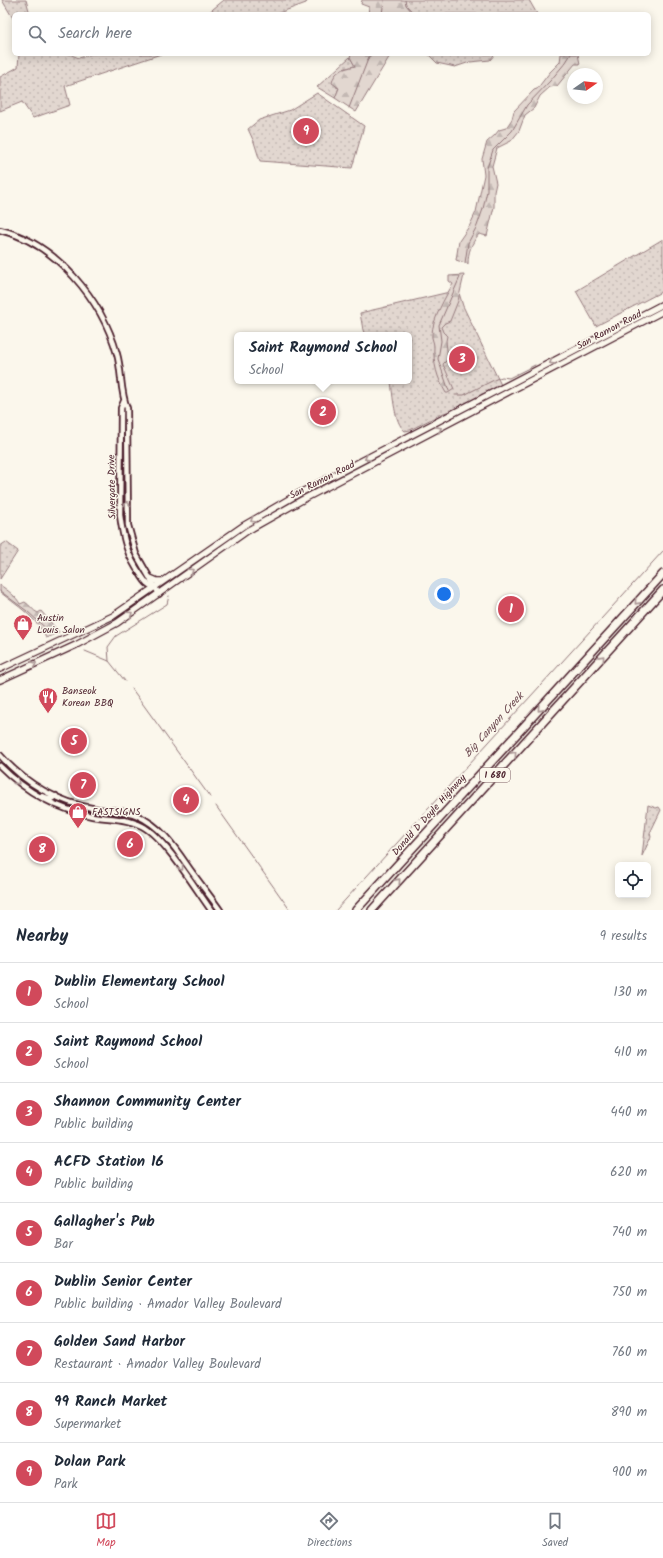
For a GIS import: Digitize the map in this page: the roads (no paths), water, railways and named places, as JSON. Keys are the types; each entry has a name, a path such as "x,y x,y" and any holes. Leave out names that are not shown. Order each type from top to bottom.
{"highway":[{"name":"Donald D Doyle Highway","path":"356,910 663,574"},
{"name":"I 680","path":"372,910 663,590"}],"main road":[{"name":"San Ramon Road","path":"0,669 113,616 243,526 298,494 663,304"},
{"name":"San Ramon Road","path":"0,680 66,650 117,623 247,531 302,500 663,311"},
{"path":"150,578 157,581 163,581"}],"street":[{"name":"Silvergate Drive","path":"0,230 11,233 35,244 68,270 93,303 107,325 116,349 121,371 124,401 127,408 128,526 136,554 154,583 154,588"},
{"name":"Silvergate Drive","path":"124,401 121,408 120,515 122,528 126,548 133,563 148,585 154,588 159,594"},
{"path":"0,755 26,780 56,796 77,805 135,814 161,831 172,842 220,910"},
{"path":"0,766 25,789 54,805 92,816 119,819 143,826 165,845 211,910"},
{"path":"36,795 50,799 56,796"}],"waterway":[{"path":"382,12 384,0"},
{"path":"349,108 369,56"},
{"path":"465,263 468,243 477,226 483,209 487,191 487,168 493,150 512,131 527,105 550,81 570,56"},
{"path":"449,391 438,359 441,341 439,325 460,277"},
{"path":"455,395 464,395 496,379 502,377 509,378 535,365"},
{"name":"Big Canyon Creek","path":"336,910 663,551"},
{"path":"0,591 27,611 52,634"},
{"path":"109,661 108,647 116,636 167,604 169,596"},
{"path":"85,651 109,661 125,681"},
{"path":"132,689 210,797"},
{"path":"216,806 290,910"}],"place":[{"name":"Dolan Park","path":"306,131"},
{"name":"Shannon Community Center","path":"462,359"},
{"name":"Saint Raymond School","path":"323,412"},
{"name":"Dublin Elementary School","path":"511,609"},
{"name":"Austin Louis Salon","path":"23,641"},
{"name":"Banseok Korean BBQ","path":"48,714"},
{"name":"Gallagher's Pub","path":"74,741"},
{"name":"Golden Sand Harbor","path":"83,785"},
{"name":"ACFD Station 16","path":"186,800"},
{"name":"FASTSIGNS","path":"78,829"},
{"name":"Dublin Senior Center","path":"130,844"},
{"name":"99 Ranch Market","path":"42,849"}]}
